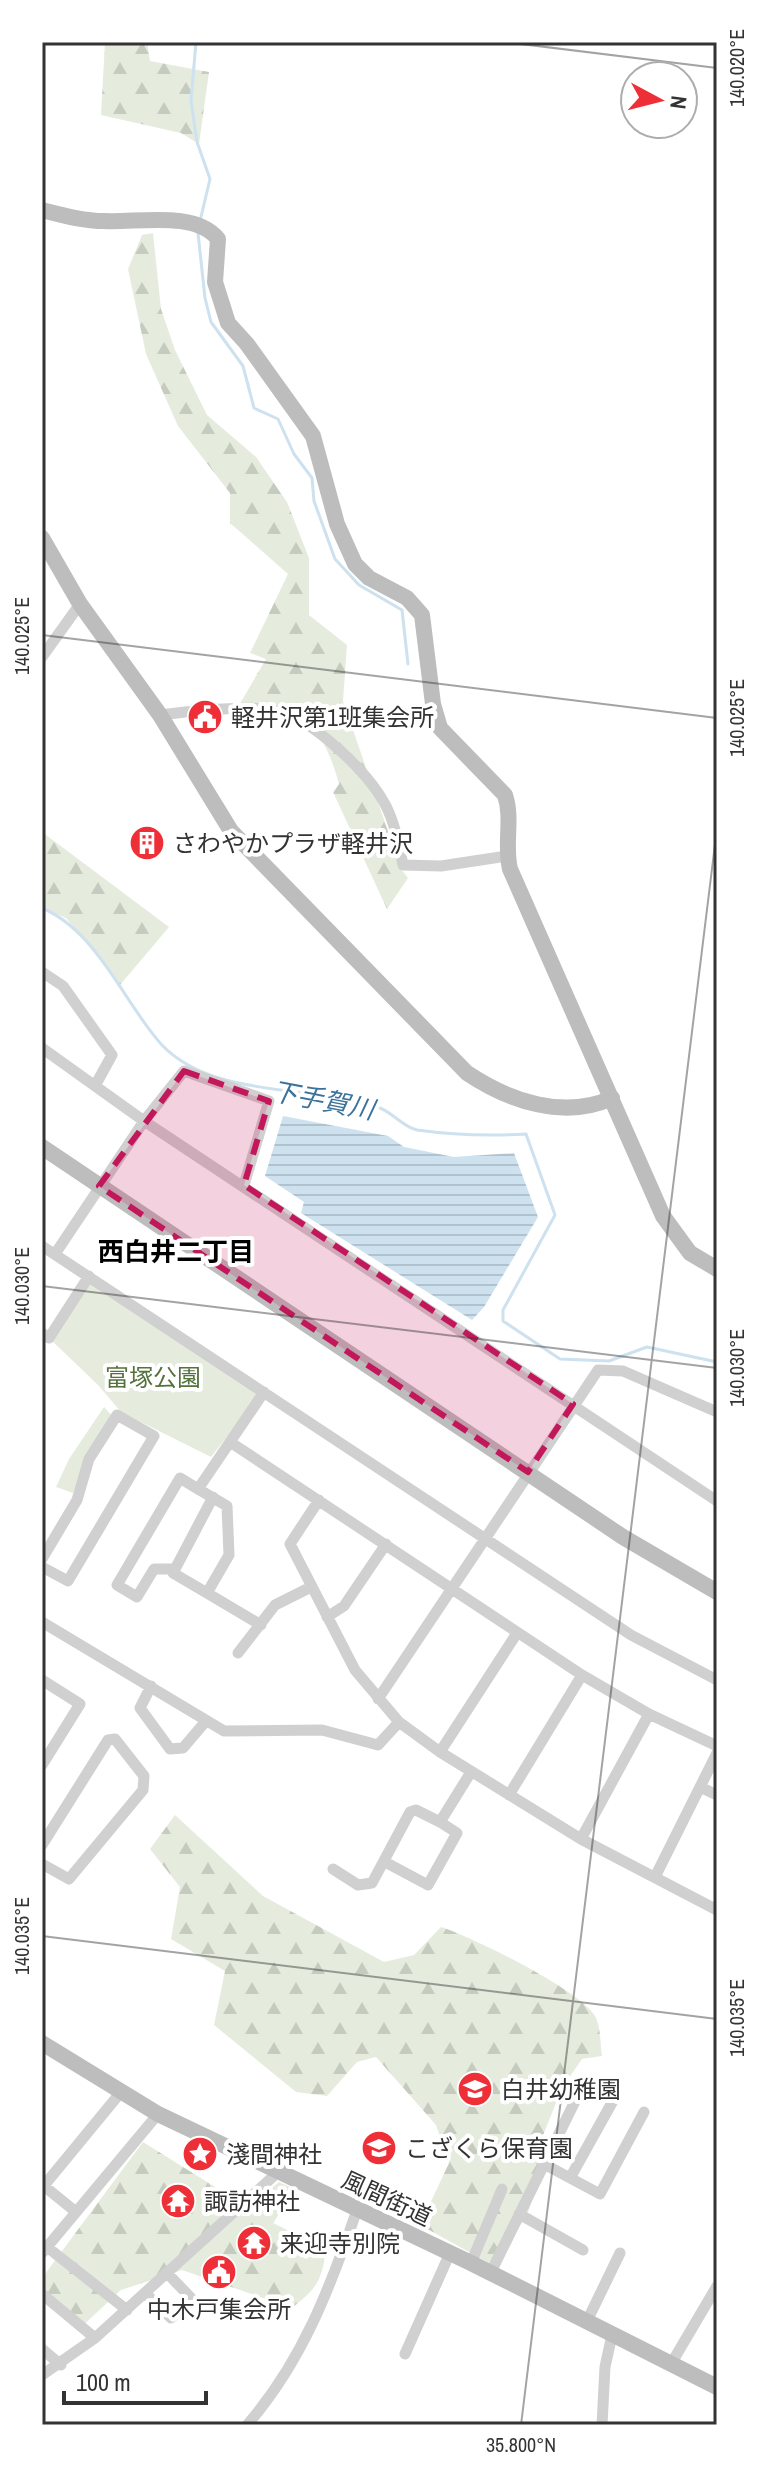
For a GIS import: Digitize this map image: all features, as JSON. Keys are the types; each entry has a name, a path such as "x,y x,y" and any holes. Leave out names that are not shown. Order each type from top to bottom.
{"street":[{"path":"42,210 102,221 162,221 191,225 207,228 218,239 215,282 228,323 247,344 313,436 337,524 355,564 369,578 407,598 422,615 440,728 505,795 509,817 507,856 670,1230 690,1253 717,1269"},
{"path":"42,538 80,604 160,715 231,831 467,1073 511,1098 542,1104 583,1110 612,1098"},
{"path":"42,657 80,604"},
{"path":"160,715 199,710 278,711 336,747 378,792 397,836 403,865 441,866 507,856"},
{"path":"42,972 63,986 112,1055 96,1084"},
{"path":"42,1048 144,1121 717,1501"},
{"path":"55,1254 144,1121 184,1071 269,1101 244,1185"},
{"path":"42,1147 623,1537 717,1592"},
{"path":"42,1246 631,1635 717,1680"},
{"path":"42,1333 49,1338 89,1276"},
{"path":"378,1699 598,1370 609,1368 717,1412"},
{"path":"198,1489 264,1392"},
{"path":"42,1559 77,1500 89,1459 117,1415 154,1436 68,1581 42,1567"},
{"path":"230,1442 582,1675 649,1714 717,1746"},
{"path":"175,1569 154,1569 137,1597 117,1585 180,1478 227,1506 229,1555 207,1593"},
{"path":"213,1497 173,1573 261,1625"},
{"path":"319,1500 290,1544 355,1670 399,1722 471,1772 581,1839 717,1910"},
{"path":"327,1617 344,1606 386,1544"},
{"path":"238,1653 275,1605 311,1587"},
{"path":"42,1622 224,1731 322,1730 378,1745 399,1722"},
{"path":"440,1752 517,1633"},
{"path":"509,1795 582,1675"},
{"path":"42,1680 80,1704 42,1765"},
{"path":"151,1686 140,1708 170,1749 183,1748 206,1721"},
{"path":"581,1839 649,1714"},
{"path":"42,1845 108,1740 115,1739 144,1776 143,1790 69,1879 42,1864"},
{"path":"655,1877 717,1753"},
{"path":"440,1822 471,1772"},
{"path":"700,1787 717,1795"},
{"path":"333,1869 358,1885 372,1883 410,1812 416,1810 457,1833 428,1885 385,1862"},
{"name":"風間街道","path":"42,2043 158,2114 491,2272 717,2387"},
{"path":"491,2272 583,2085"},
{"path":"76,2212 43,2187 121,2092"},
{"path":"570,2178 614,2099"},
{"path":"542,2163 600,2194 644,2112"},
{"path":"127,2310 45,2250 158,2114"},
{"path":"42,2375 61,2365 95,2338 277,2173"},
{"path":"471,2263 502,2189"},
{"path":"247,2425 268,2401 318,2319 357,2210"},
{"path":"519,2214 583,2250"},
{"path":"405,2354 450,2253"},
{"path":"587,2321 620,2253"},
{"path":"145,2293 171,2318 192,2299 167,2273"},
{"path":"671,2364 717,2286"},
{"path":"42,2294 95,2338"},
{"path":"602,2425 605,2367 612,2335"},
{"path":"42,2349 61,2365"}],"highlighted area":[{"path":"184,1071 269,1101 244,1185 573,1404 528,1472 99,1186"}],"green space":[{"path":"105,42 147,42 150,61 209,72 199,144 181,133 101,115"},
{"path":"153,233 161,309 175,350 207,415 256,457 287,502 309,558 309,615 347,645 343,701 401,869 408,878 387,909 333,792 339,784 325,746 316,732 294,714 278,709 238,707 266,659 250,653 288,574 230,523 230,493 178,426 146,354 128,269 142,235"},
{"path":"42,832 169,927 120,985 66,918 42,908"},
{"name":"富塚公園","path":"91,1283 262,1392 211,1457 121,1412 49,1338"},
{"path":"104,1407 112,1416 73,1493 56,1487 69,1459"},
{"path":"175,1815 263,1896 384,1962 414,1955 441,1927 476,1941 550,1980 587,2007 596,2018 602,2056 582,2059 562,2088 540,2143 541,2175 526,2218 489,2263 420,2225 449,2163 436,2125 376,2057 357,2062 327,2096 296,2092 214,2025 225,1971 171,1939 180,1887 150,1849"},
{"path":"143,2142 273,2223 326,2249 323,2269 313,2289 292,2308 182,2270 121,2290 79,2329 42,2289 42,2278"},
{"path":"279,2182 294,2189 263,2240 237,2216"}],"water":[{"path":"283,1116 388,1136 404,1147 454,1157 514,1153 538,1217 484,1307 472,1320 301,1213 304,1202 265,1176"}],"waterway":[{"path":"196,42 191,101 197,142 210,179 201,217"},
{"path":"198,233 205,298 211,322 243,366 254,408 278,419 294,454 312,478 314,501 335,559 359,585 402,610 408,664"},
{"name":"下手賀川","path":"42,908 62,919 94,950 161,1044 183,1062 208,1074 236,1083 354,1101 380,1108 417,1130 471,1135 526,1134 555,1215 503,1310 503,1321 560,1359 609,1361 647,1347 717,1362"}],"place":[{"name":"軽井沢第1班集会所","path":"205,717"},
{"name":"さわやかプラザ軽井沢","path":"147,843"},
{"name":"白井幼稚園","path":"475,2089"},
{"name":"こざくら保育園","path":"379,2148"},
{"name":"淺間神社","path":"200,2154"},
{"name":"諏訪神社","path":"178,2201"},
{"name":"来迎寺別院","path":"254,2243"},
{"name":"中木戸集会所","path":"219,2272"}],"district":[{"name":"西白井二丁目","path":"176,1251"}]}
